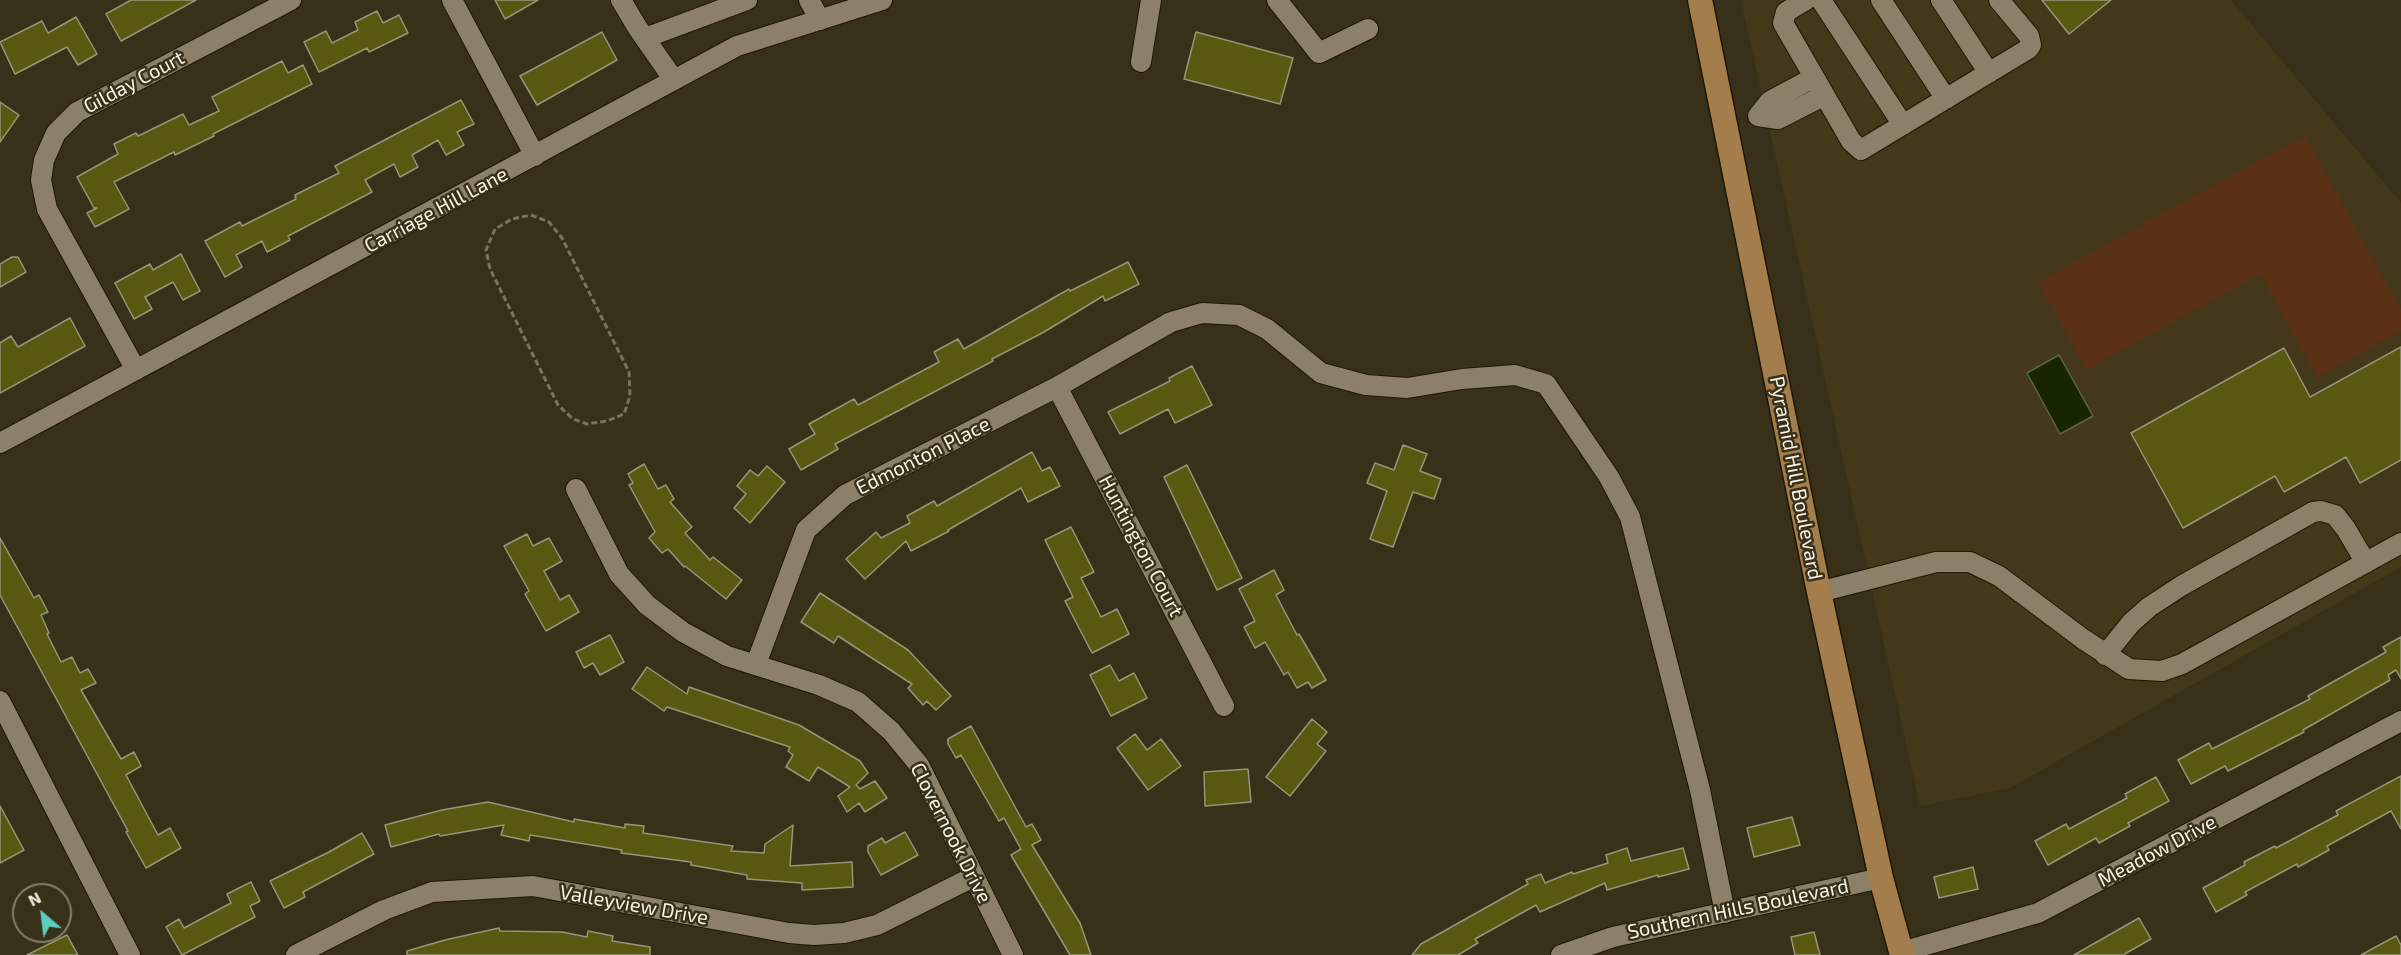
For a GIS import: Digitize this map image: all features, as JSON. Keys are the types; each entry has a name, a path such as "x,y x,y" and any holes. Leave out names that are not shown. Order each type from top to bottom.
{"main road":[{"name":"Pyramid Hill Boulevard","path":"1700,0 1819,592 1881,878 1901,953"}],"street":[{"name":"Gilday Court","path":"135,370 47,209 41,180 44,160 56,133 77,112 291,0"},
{"path":"452,0 535,156"},
{"path":"621,0 674,80"},
{"path":"645,38 747,0"},
{"path":"809,0 820,20"},
{"name":"Carriage Hill Lane","path":"0,443 737,46 882,0"},
{"path":"1141,62 1151,0"},
{"path":"1277,0 1319,53 1368,30"},
{"path":"1806,0 1786,12 1783,23 1823,96 1851,141 1861,150 2031,45 2029,36 1999,0"},
{"path":"1821,0 1903,125"},
{"path":"1881,0 1946,99"},
{"path":"1941,0 1989,73"},
{"path":"1726,129 1758,116 1770,101 1813,78"},
{"path":"1758,116 1778,119 1823,96"},
{"name":"Edmonton Place","path":"756,664 806,530 845,495 1058,387 1172,322 1202,313 1239,315 1267,329 1321,373 1366,385 1407,388 1462,379 1515,375 1546,384 1609,477 1630,517 1700,790 1725,913"},
{"name":"Huntington Court","path":"1058,387 1224,706"},
{"name":"Clovernook Drive","path":"576,489 620,574 647,605 683,632 727,656 819,685 858,702 891,731 919,765 1013,955"},
{"path":"2105,654 2131,623 2149,607 2181,586 2313,512 2321,511 2335,515 2366,563"},
{"path":"1819,592 1936,562 1970,562 1998,576 2129,669 2162,671 2182,664 2401,543"},
{"path":"0,701 130,955"},
{"name":"Meadow Drive","path":"1901,953 2038,914 2401,721"},
{"name":"Valleyview Drive","path":"296,955 384,910 432,892 533,886 789,933 814,935 844,933 877,925 973,877"},
{"name":"Southern Hills Boulevard","path":"1561,955 1613,937 1881,878"}],"path":[{"path":"531,215 549,222 562,238 629,372 630,396 624,414 607,421 587,424 573,419 558,405 490,269 486,250 495,229 512,219 531,215"}],"shaded area":[{"path":"1741,0 2231,0 2401,203 2401,567 2010,788 1920,806"},
{"path":"2305,135 2401,310 2401,331 2317,377 2260,274 2086,370 2038,282"},
{"path":"2059,355 2093,416 2060,434 2027,373"}],"building":[{"path":"131,0 196,0 121,41 106,14"},
{"path":"495,0 538,0 505,19"},
{"path":"2042,0 2111,0 2069,34"},
{"path":"377,11 383,23 399,15 408,33 369,52 367,48 319,72 304,42 326,31 332,43 358,30 355,22"},
{"path":"76,17 97,54 78,65 67,47 15,74 0,42 42,21 48,33"},
{"path":"602,32 617,60 537,105 520,76"},
{"path":"1196,32 1293,58 1280,104 1184,79"},
{"path":"282,61 288,73 303,65 312,84 213,134 214,136 175,155 174,152 114,182 129,209 95,227 87,213 97,208 94,208 77,177 118,154 114,144 136,133 138,136 183,114 189,125 219,111 212,97"},
{"path":"461,100 474,124 457,132 464,145 446,155 438,140 412,155 418,167 400,177 394,164 365,180 372,192 288,236 290,240 267,252 262,241 236,255 242,267 225,277 205,241 240,222 242,226 296,199 295,195 339,173 335,166"},
{"path":"0,102 19,115 0,142"},
{"path":"181,254 200,291 183,300 173,282 145,297 152,309 134,319 115,283 150,264 153,270"},
{"path":"12,257 18,257 26,272 0,287 0,264"},
{"path":"1128,262 1139,284 1105,301 1103,296 1044,332 992,359 993,361 835,444 838,449 801,470 789,449 815,434 809,424 854,399 858,405 939,362 934,352 958,339 964,349 1069,289 1070,291"},
{"path":"70,318 85,346 0,393 0,343 11,336 18,347"},
{"path":"2401,347 2401,460 2360,483 2346,457 2284,492 2275,476 2183,528 2131,433 2284,348 2310,397"},
{"path":"1192,366 1212,405 1175,423 1168,409 1120,434 1108,412 1170,381 1169,378"},
{"path":"1403,445 1427,454 1420,471 1441,479 1434,499 1413,492 1393,547 1370,539 1387,491 1367,483 1375,463 1394,470"},
{"path":"1032,452 1042,471 1050,467 1060,486 1028,502 1021,488 911,551 906,541 865,579 846,559 876,532 881,538 910,523 907,516 934,501 937,506"},
{"path":"644,464 658,489 666,485 674,499 670,502 692,527 685,533 710,560 713,557 742,580 726,599 684,567 668,549 662,553 649,538 655,532 629,485 633,483 628,474"},
{"path":"1187,465 1242,578 1217,590 1164,477"},
{"path":"767,466 785,482 750,523 734,508 746,494 737,486 750,470 758,476"},
{"path":"1071,527 1094,572 1081,578 1101,617 1117,609 1129,634 1092,653 1065,601 1073,597 1045,540"},
{"path":"527,534 533,546 549,538 562,561 544,571 560,600 569,595 579,612 546,631 525,594 529,591 504,546"},
{"path":"0,538 34,598 39,595 48,612 41,615 49,633 47,634 61,662 72,657 80,673 88,669 96,683 81,690 121,759 134,752 141,766 126,775 158,835 170,828 181,848 146,868 0,595"},
{"path":"1274,570 1284,590 1276,595 1297,635 1299,634 1326,680 1312,688 1308,682 1297,688 1288,672 1284,675 1265,642 1255,648 1244,627 1255,621 1239,589"},
{"path":"820,593 908,650 951,696 936,710 927,701 923,705 908,688 912,684 838,636 834,643 801,622"},
{"path":"610,635 624,662 600,675 593,663 584,668 576,652"},
{"path":"2401,637 2401,679 2396,670 2388,675 2390,680 2303,730 2304,732 2228,771 2225,766 2191,784 2178,760 2209,743 2212,749 2310,699 2308,696 2386,652 2383,647"},
{"path":"1110,665 1119,681 1134,673 1147,698 1111,716 1090,675"},
{"path":"647,667 687,694 689,687 799,725 860,761 868,773 856,785 860,789 875,781 887,798 865,812 859,803 847,812 838,796 850,787 818,767 809,781 786,767 793,755 788,751 790,747 667,707 664,711 632,689"},
{"path":"1312,719 1327,732 1317,744 1326,751 1290,796 1266,777"},
{"path":"971,726 1026,827 1032,824 1041,840 1032,845 1080,923 1091,955 1070,955 1011,855 1021,849 1004,818 999,821 961,755 956,758 948,744 948,739"},
{"path":"1135,734 1147,750 1161,739 1181,766 1148,790 1117,748"},
{"path":"1248,769 1251,802 1205,806 1204,772"},
{"path":"2401,776 2401,829 2391,811 2327,846 2329,850 2245,892 2247,895 2216,912 2203,888 2245,865 2244,862 2338,815 2336,811"},
{"path":"2156,777 2169,801 2128,823 2130,826 2099,843 2096,838 2048,865 2035,841 2066,824 2069,829 2127,798 2125,794"},
{"path":"488,802 574,822 574,819 625,828 625,824 644,826 643,833 733,846 731,851 764,853 765,844 793,825 790,866 852,862 853,887 802,890 802,883 747,879 747,875 691,865 691,862 621,853 622,850 530,835 529,841 501,835 504,825 440,836 439,834 391,847 385,825 442,810"},
{"path":"0,806 24,850 0,863"},
{"path":"1792,817 1800,845 1754,857 1747,828"},
{"path":"905,832 918,855 881,875 868,852 868,846 882,838 885,843"},
{"path":"362,833 374,854 303,892 305,897 284,908 270,881"},
{"path":"1627,848 1631,861 1683,848 1689,869 1658,877 1658,875 1607,890 1605,883 1540,912 1536,905 1475,939 1478,943 1458,955 1412,955 1421,944 1528,884 1526,880 1541,874 1545,883 1572,872 1573,874 1608,863 1606,855"},
{"path":"1973,867 1978,889 1939,898 1934,877"},
{"path":"251,882 260,901 250,906 255,917 182,955 166,927 179,919 184,928 231,903 227,894"},
{"path":"2139,918 2151,939 2123,955 2074,955"},
{"path":"499,928 500,931 562,932 587,937 588,931 613,936 612,941 650,947 650,955 407,955 407,951"},
{"path":"1814,932 1820,955 1795,955 1791,937"},
{"path":"2396,936 2401,945 2401,955 2361,955"},
{"path":"51,943 71,943 78,955 27,955"}]}
